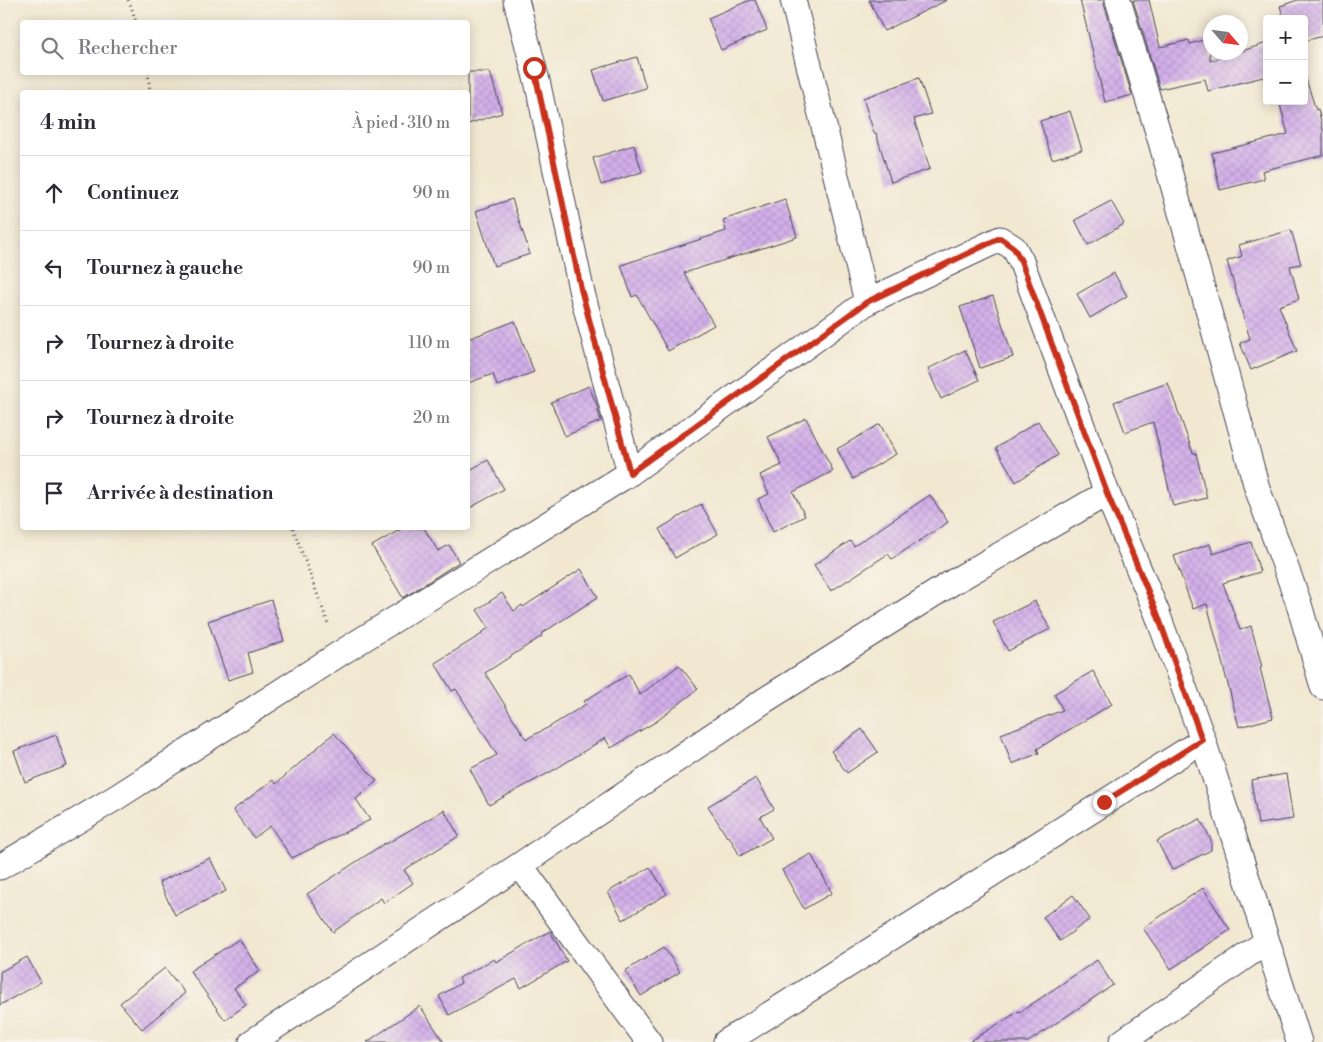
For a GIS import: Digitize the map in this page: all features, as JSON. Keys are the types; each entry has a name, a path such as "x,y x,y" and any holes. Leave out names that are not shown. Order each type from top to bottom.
{"street":[{"path":"516,0 538,85 581,289 630,473"},
{"path":"793,0 867,302"},
{"path":"1118,0 1209,311 1257,488 1298,601 1323,687"},
{"path":"0,867 117,797 339,654 630,473 867,302 1000,238 1014,248 1021,261 1107,493 1157,613 1202,740 1299,1042"},
{"path":"252,1042 765,700 953,582 1107,493"},
{"path":"726,1042 1202,740"},
{"path":"520,865 649,1042"},
{"path":"1122,1042 1266,942"}],"path":[{"path":"128,0 135,20"},
{"path":"148,75 150,90"},
{"path":"294,530 339,654"}],"building":[{"path":"750,0 755,0 767,30 721,50 708,18"},
{"path":"869,0 947,0 884,31"},
{"path":"1080,0 1104,0 1132,95 1105,102"},
{"path":"1133,0 1149,0 1160,47 1189,40 1190,44 1203,40 1203,60 1248,60 1248,49 1263,44 1263,77 1208,91 1205,79 1160,89"},
{"path":"1298,0 1323,0 1323,36 1308,40 1308,15 1283,15 1280,6"},
{"path":"637,57 646,88 603,101 593,70"},
{"path":"470,72 490,72 502,113 470,123 470,90 468,90 468,75 470,75"},
{"path":"919,78 931,114 914,119 930,169 891,182 863,98"},
{"path":"1308,85 1316,110 1318,109 1323,130 1323,155 1262,171 1264,179 1220,190 1212,153 1288,134 1280,105 1308,105"},
{"path":"1070,111 1082,150 1052,159 1040,121"},
{"path":"634,145 642,172 601,185 593,158"},
{"path":"512,199 530,254 494,266 476,211"},
{"path":"785,199 797,237 684,273 714,325 668,351 637,295 632,297 621,265 726,231 723,220"},
{"path":"1111,201 1124,224 1088,245 1075,220"},
{"path":"1291,230 1301,264 1290,266 1299,299 1279,306 1297,351 1251,370 1240,343 1250,339 1227,261 1242,256 1239,245"},
{"path":"1114,273 1127,296 1090,318 1077,294"},
{"path":"993,296 1013,357 980,368 960,307"},
{"path":"515,321 534,372 497,386 493,374 470,382 470,338"},
{"path":"965,350 979,380 941,399 928,369"},
{"path":"1168,383 1193,453 1196,453 1207,498 1173,506 1153,422 1125,432 1114,402"},
{"path":"589,386 601,421 565,436 551,402"},
{"path":"806,418 833,471 793,492 805,516 773,532 758,499 769,494 760,475 782,465 768,437"},
{"path":"1038,421 1058,455 1016,482 996,448"},
{"path":"880,424 896,454 853,479 837,449"},
{"path":"488,460 504,489 470,508 470,470"},
{"path":"930,495 948,522 892,559 888,554 831,591 814,565 850,541 854,546"},
{"path":"701,504 718,534 675,558 659,529"},
{"path":"400,530 425,530 438,551 449,545 459,562 403,598 372,546"},
{"path":"1251,542 1260,572 1223,583 1240,630 1251,626 1273,718 1239,727 1207,604 1193,609 1174,556 1210,544 1213,554"},
{"path":"581,569 598,597 485,673 526,739 586,704 584,701 629,674 640,695 679,665 698,689 657,721 611,748 605,738 554,770 489,805 470,769 497,755 456,689 452,691 435,663 489,628 477,610 502,593 514,611"},
{"path":"271,600 284,641 248,653 253,672 228,680 208,621"},
{"path":"1035,601 1050,629 1008,651 993,622"},
{"path":"1093,671 1112,704 1037,749 1039,753 1012,764 1001,734 1063,710 1054,694"},
{"path":"862,729 878,752 847,773 831,751"},
{"path":"334,733 377,781 356,799 370,820 292,858 270,826 254,838 233,810 273,780 276,784"},
{"path":"56,735 67,766 25,782 14,751"},
{"path":"1286,774 1293,819 1258,824 1251,780"},
{"path":"756,778 774,809 760,817 772,838 740,856 729,836 727,837 708,806"},
{"path":"444,810 459,836 404,870 413,883 384,903 381,898 333,932 307,894 385,843"},
{"path":"1200,819 1211,840 1211,850 1172,870 1157,841"},
{"path":"811,854 832,893 804,909 782,870"},
{"path":"210,858 226,891 175,915 159,882"},
{"path":"650,867 667,894 623,920 608,892"},
{"path":"1203,888 1230,930 1171,969 1143,928"},
{"path":"1073,895 1090,919 1060,941 1043,917"},
{"path":"550,931 567,961 521,988 516,979 449,1015 439,996 461,983 459,978 494,959 496,962"},
{"path":"239,939 260,971 234,988 246,1005 225,1020 190,971"},
{"path":"664,947 680,972 641,996 625,971"},
{"path":"27,957 41,982 0,1005 0,972"},
{"path":"1097,960 1113,985 1028,1042 969,1042 1020,1012"},
{"path":"165,968 185,993 142,1029 120,1003"},
{"path":"420,1006 444,1042 367,1042"}],"route":[{"path":"534,68 581,289 630,473 867,302 1000,238 1014,248 1021,261 1107,493 1157,613 1202,740 1104,802"}]}
